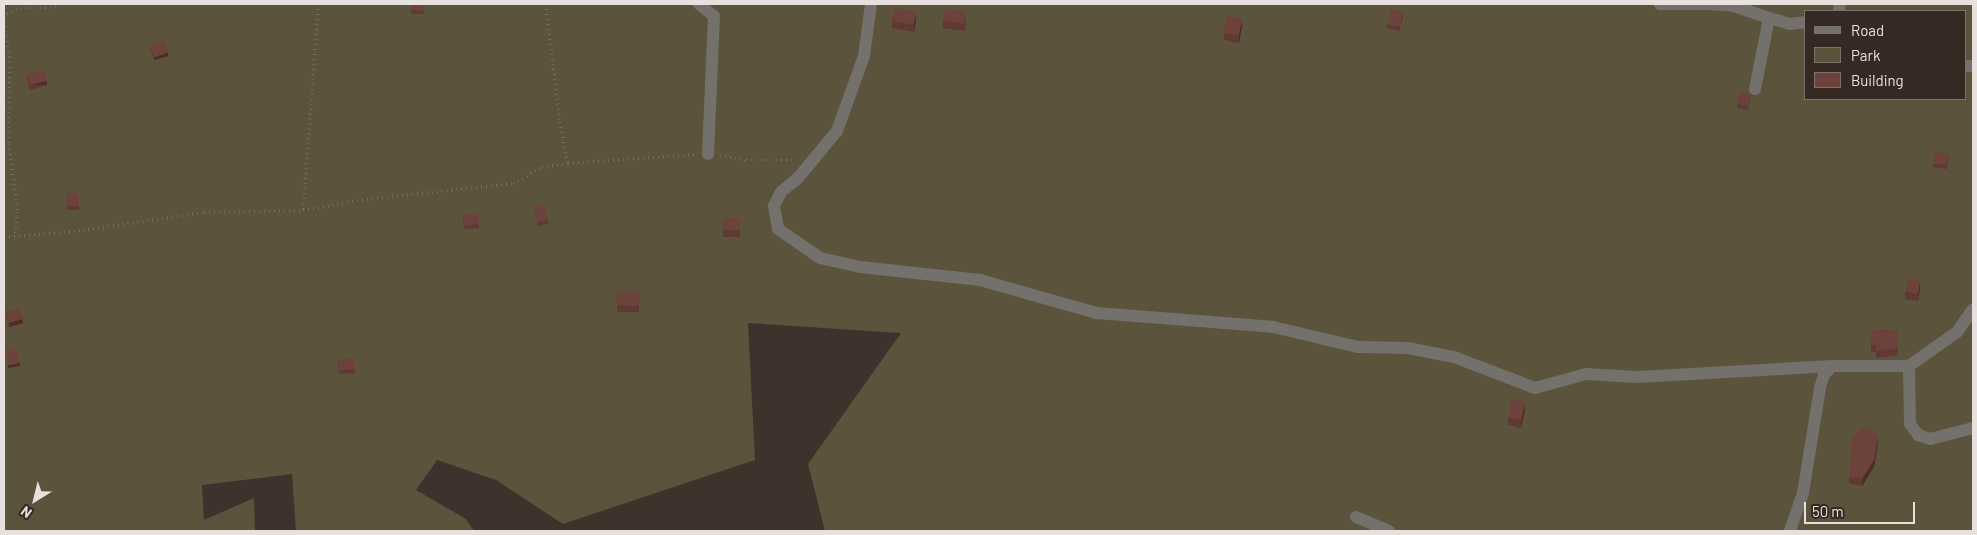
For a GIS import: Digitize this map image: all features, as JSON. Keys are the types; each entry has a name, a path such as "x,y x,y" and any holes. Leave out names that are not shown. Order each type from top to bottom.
{"street":[{"path":"699,4 714,16 708,154"},
{"path":"871,4 864,56 852,98 837,131 808,163 798,178 781,192 774,206 778,229 820,258 860,267 980,280 1097,313 1273,327 1358,347 1408,348 1454,357 1536,388 1586,374 1638,377 1832,366 1909,366 1957,332 1973,309"},
{"path":"1660,4 1704,4"},
{"path":"1708,4 1734,6 1790,24 1804,22"},
{"path":"1755,89 1768,18"},
{"path":"1790,531 1803,493 1820,388 1824,375 1832,366"},
{"path":"1909,366 1910,424 1918,435 1930,439 1973,428"},
{"path":"1356,517 1389,531"}],"path":[{"path":"15,236 18,212 9,144 10,57 4,20 7,13 20,8 50,8 58,4"},
{"path":"302,210 318,4"},
{"path":"546,4 560,122 568,163"},
{"path":"4,237 83,230 204,212 302,210 357,200 513,183 542,168 568,163 708,154 746,160 785,158 808,163"}],"green space":[{"path":"4,4 1973,4 1973,531 825,531 808,464 901,333 748,323 755,460 563,524 496,480 437,460 416,490 466,519 474,531 296,531 292,474 202,485 204,520 254,498 255,531 4,531"}],"building":[{"path":"411,4 424,4 424,11 411,10"},
{"path":"894,8 916,12 913,25 892,21"},
{"path":"945,9 966,12 964,24 943,21"},
{"path":"1391,10 1403,12 1401,27 1389,25"},
{"path":"1227,16 1242,19 1238,36 1224,33"},
{"path":"164,41 168,52 154,57 150,46"},
{"path":"44,70 47,81 29,85 27,75"},
{"path":"1739,92 1750,94 1748,106 1737,104"},
{"path":"1934,152 1949,154 1947,165 1933,164"},
{"path":"67,193 79,193 79,206 67,206"},
{"path":"545,204 548,220 537,222 534,206"},
{"path":"478,213 479,224 464,225 463,214"},
{"path":"723,218 740,218 740,230 723,230"},
{"path":"1908,279 1920,281 1918,294 1906,292"},
{"path":"617,291 639,292 638,306 616,305"},
{"path":"20,308 23,319 8,323 6,312"},
{"path":"1871,330 1898,331 1898,348 1876,351 1876,345 1871,345"},
{"path":"16,348 20,362 10,365 5,351"},
{"path":"354,358 355,369 339,370 338,359"},
{"path":"1512,400 1525,403 1521,420 1508,418"},
{"path":"1862,428 1872,429 1878,437 1874,460 1862,479 1849,476 1853,434 1857,435"}]}
